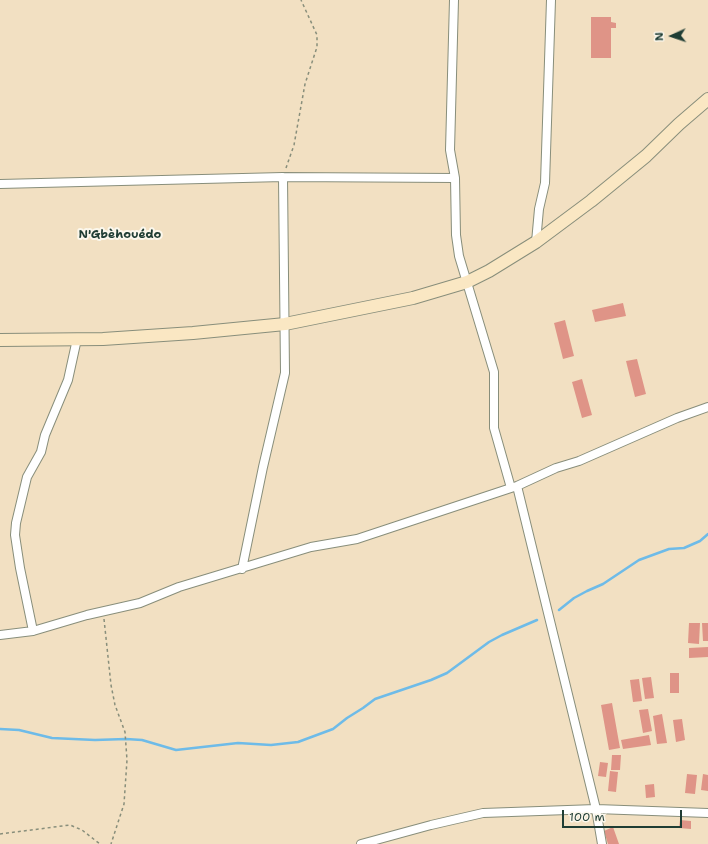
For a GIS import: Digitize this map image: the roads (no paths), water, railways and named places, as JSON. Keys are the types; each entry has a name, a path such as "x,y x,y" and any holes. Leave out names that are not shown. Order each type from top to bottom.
{"street":[{"path":"454,0 450,150 455,178 456,235 459,256 494,372 494,428 497,442 514,487 596,809 602,844"},
{"path":"536,242 539,209 545,183 551,0"},
{"path":"0,340 77,340 193,333 285,324 413,298 467,282 489,271 536,242 591,201 646,156 708,99"},
{"path":"0,184 283,177 455,178"},
{"path":"242,569 263,467 285,373 283,177"},
{"path":"33,631 20,568 15,535 16,523 27,477 41,452 47,430 68,380 77,340"},
{"path":"0,635 33,631 87,615 140,603 179,587 311,547 357,539 514,487 677,418 708,407"},
{"path":"361,844 431,824 483,813 596,809 708,813"}],"waterway":[{"path":"559,610 574,598 603,584 639,560 669,549 684,548 700,541 708,534"},
{"path":"0,729 19,730 52,738 142,740 176,750 238,743 271,745 298,742 333,729 375,699 447,673 489,642 537,620"}],"district":[{"name":"N'Gbèhouédo","path":"120,235"}]}
